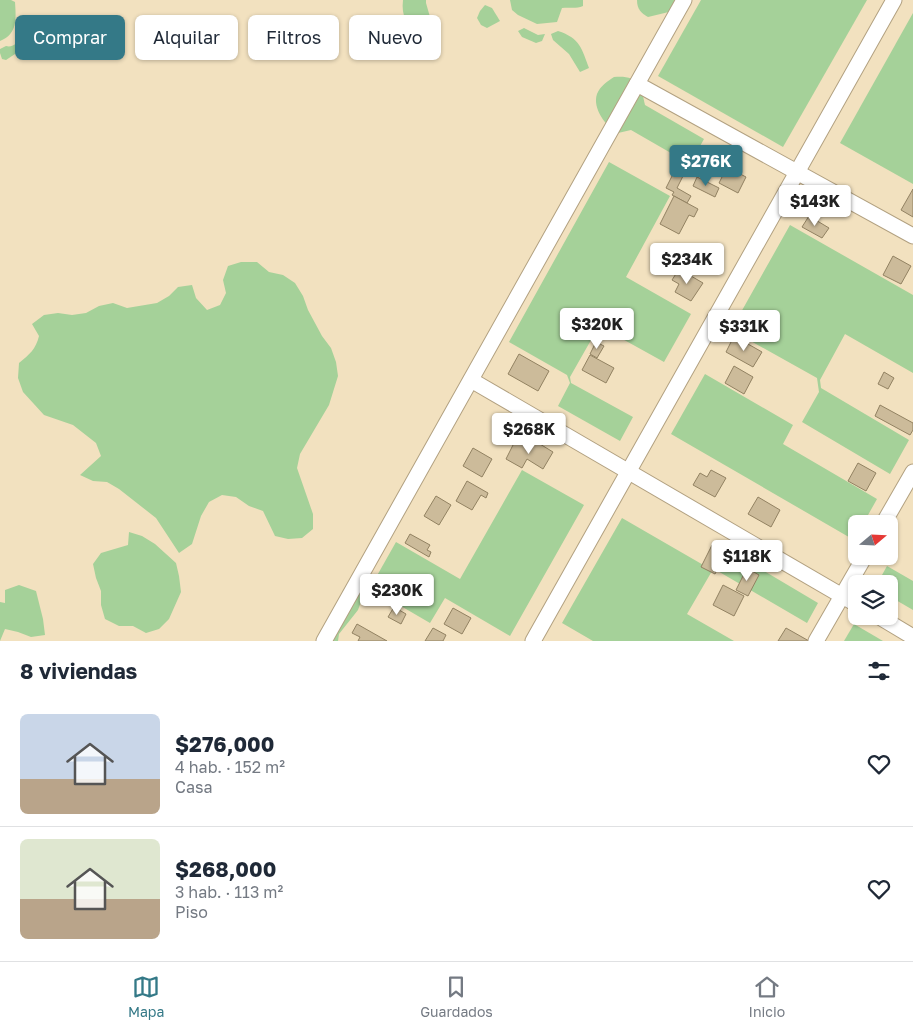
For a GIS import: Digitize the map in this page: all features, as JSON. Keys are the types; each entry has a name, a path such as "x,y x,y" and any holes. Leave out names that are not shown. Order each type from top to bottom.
{"street":[{"path":"324,641 684,0"},
{"path":"533,641 894,0"},
{"path":"637,84 913,236"},
{"path":"470,380 848,599"},
{"path":"888,515 913,472"},
{"path":"816,641 860,565"},
{"path":"894,625 913,636"}],"green space":[{"path":"0,0 11,0 15,2 15,25 10,34 0,41"},
{"path":"403,0 426,0 429,15 404,15"},
{"path":"510,0 583,0 583,6 562,8 557,22 537,24 512,10"},
{"path":"637,0 688,0 677,10 648,17 640,10"},
{"path":"701,0 867,0 783,147 658,76"},
{"path":"485,5 492,8 500,21 487,28 481,25 477,18"},
{"path":"913,13 913,184 840,143"},
{"path":"524,28 538,35 545,34 542,41 536,43 522,37 518,31"},
{"path":"558,31 576,41 582,50 589,68 580,72 569,54 553,40 551,34"},
{"path":"15,44 15,54 6,60 2,59 0,49 6,46"},
{"path":"614,77 633,80 640,87 645,105 704,139 690,164 631,130 618,133 605,122 596,105 597,94 602,86"},
{"path":"609,162 670,196 626,277 691,314 664,362 599,326 570,377 571,383 633,417 620,441 558,406 570,383 567,375 509,342"},
{"path":"790,225 913,295 913,373 845,334 820,380 821,388 909,440 890,474 802,422 819,392 817,378 731,330"},
{"path":"241,262 257,262 269,272 283,275 295,283 322,336 331,348 336,362 338,376 329,405 300,454 297,468 313,514 313,529 302,538 288,539 275,536 263,511 249,506 236,497 222,495 209,502 201,516 192,544 179,553 156,518 107,482 93,481 80,475 101,456 96,443 73,425 44,415 23,392 18,378 19,363 36,345 39,336 32,324 44,315 86,313 99,306 113,303 127,308 157,303 169,296 178,287 192,285 196,298 207,310 220,305 226,293 223,280 228,266"},
{"path":"705,374 793,425 783,444 877,499 868,515 848,515 848,537 671,434"},
{"path":"522,470 584,505 510,636 445,598 430,623 370,588 396,542 460,579"},
{"path":"622,518 712,570 717,568 727,549 818,603 807,623 716,570 712,571 687,614 734,641 593,641 562,623"},
{"path":"129,532 142,536 155,544 176,563 179,576 181,592 169,619 159,629 146,633 133,626 119,626 105,619 101,605 101,591 93,564 101,553 128,545"},
{"path":"887,566 913,581 913,610 898,601 898,575 882,575"},
{"path":"355,582 363,596 358,610 339,634 338,641 319,641 335,617 343,590"},
{"path":"19,585 36,591 45,635 31,637 5,629 0,641 0,602 5,603 5,590"},
{"path":"853,625 856,625 883,641 844,641"}],"building":[{"path":"677,166 686,170 677,188 691,196 687,203 672,195 674,192 666,188"},
{"path":"727,167 746,177 738,193 719,183"},
{"path":"697,177 719,188 715,197 693,186"},
{"path":"913,189 913,217 901,210"},
{"path":"674,196 698,209 694,217 689,215 679,234 660,224"},
{"path":"809,216 829,228 822,238 802,227"},
{"path":"893,256 911,266 901,284 883,275"},
{"path":"679,269 703,283 691,301 675,292 679,284 672,280"},
{"path":"734,336 762,352 753,367 726,352"},
{"path":"596,342 604,346 597,358 590,354"},
{"path":"519,354 549,371 538,391 508,374"},
{"path":"590,355 614,368 606,383 582,370"},
{"path":"734,366 753,377 744,394 725,383"},
{"path":"884,372 894,378 888,389 878,384"},
{"path":"880,405 913,423 913,430 910,435 875,416"},
{"path":"515,441 530,449 535,441 553,452 543,469 527,459 522,468 506,459"},
{"path":"473,448 492,459 482,477 463,466"},
{"path":"858,463 876,473 866,491 848,481"},
{"path":"711,470 726,478 715,497 693,485 700,473 707,477"},
{"path":"467,481 488,493 486,498 481,495 472,510 456,501"},
{"path":"436,496 451,505 439,525 424,516"},
{"path":"758,497 780,510 771,527 748,514"},
{"path":"410,534 430,545 427,550 431,552 429,557 405,543"},
{"path":"712,545 726,553 715,574 701,567"},
{"path":"747,568 759,575 748,596 736,590"},
{"path":"723,585 744,596 734,616 713,605"},
{"path":"394,607 406,614 401,624 388,617"},
{"path":"453,608 471,618 462,634 444,624"},
{"path":"357,624 387,641 358,641 360,637 352,633"},
{"path":"433,628 446,635 443,641 425,641"},
{"path":"786,628 809,641 778,641"}]}
